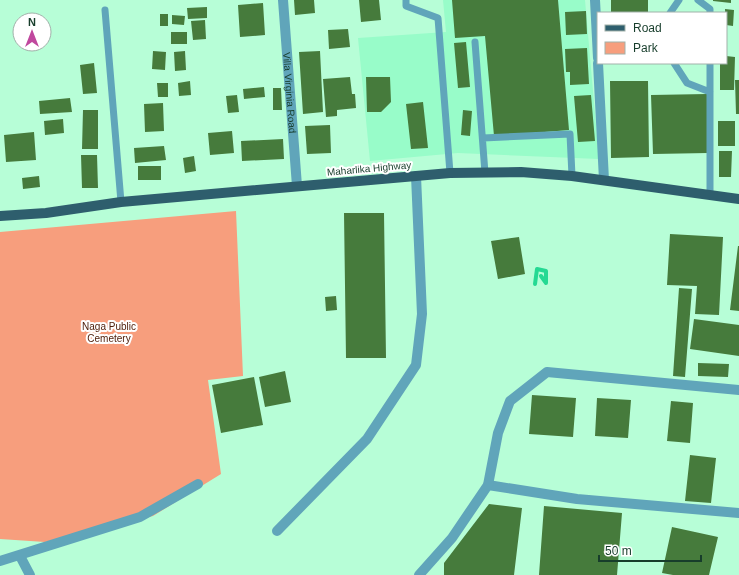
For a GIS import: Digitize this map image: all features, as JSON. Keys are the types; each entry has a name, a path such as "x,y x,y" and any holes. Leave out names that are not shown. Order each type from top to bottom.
{"main road":[{"name":"Maharlika Highway","path":"0,216 46,213 121,202 450,173 521,172 572,176 739,199"}],"street":[{"name":"Villa Virginia Road","path":"283,0 297,186"},
{"path":"595,0 597,39"},
{"path":"598,64 604,180"},
{"path":"277,531 367,439 416,365 422,314 416,176"},
{"path":"419,575 452,538 488,485 498,433 510,401 547,372 739,390"},
{"path":"0,561 20,556 140,517 198,484"},
{"path":"488,485 577,499 739,513"},
{"path":"20,556 30,575"}],"lane":[{"path":"406,0 406,6 438,18 450,173"},
{"path":"671,12 679,0"},
{"path":"698,0 710,9 710,12"},
{"path":"105,10 121,202"},
{"path":"475,42 485,173"},
{"path":"675,64 687,82 710,92"},
{"path":"710,64 710,194"},
{"path":"483,138 570,134 572,176"}],"shaded area":[{"path":"443,0 585,0 599,159 458,153 370,161 358,38 446,32"}],"green space":[{"name":"Naga Public Cemetery","path":"236,211 243,376 208,380 221,474 153,516 45,542 0,539 0,232"}],"building":[{"path":"294,0 314,0 315,13 295,15"},
{"path":"359,0 379,0 381,20 361,22"},
{"path":"452,0 558,0 569,130 494,136 485,36 455,38"},
{"path":"611,0 648,0 648,12 611,12"},
{"path":"731,0 731,3 713,1"},
{"path":"263,3 265,35 240,37 238,5"},
{"path":"207,7 207,18 188,19 187,8"},
{"path":"725,9 734,10 733,26 727,25 727,12 725,12"},
{"path":"586,11 587,34 566,35 565,12"},
{"path":"160,14 168,14 168,26 160,26"},
{"path":"172,15 185,16 184,25 172,24"},
{"path":"205,20 206,39 193,40 191,21"},
{"path":"348,29 350,47 329,49 328,30"},
{"path":"171,32 187,32 187,44 171,44"},
{"path":"466,42 470,87 458,88 454,43"},
{"path":"587,48 589,84 570,85 570,72 566,72 565,49"},
{"path":"153,51 166,52 165,70 152,69"},
{"path":"185,51 186,70 175,71 174,52"},
{"path":"320,51 323,112 303,114 299,52"},
{"path":"727,56 735,57 734,90 720,90 720,64 727,64"},
{"path":"94,63 97,93 83,94 80,65"},
{"path":"350,77 352,94 355,94 356,108 337,110 337,116 326,117 323,79"},
{"path":"366,77 390,77 391,102 381,112 367,112"},
{"path":"735,80 739,80 739,114 736,114"},
{"path":"190,81 191,95 179,96 178,83"},
{"path":"610,81 648,81 649,157 611,158"},
{"path":"157,83 168,83 168,97 158,97"},
{"path":"264,87 265,97 244,99 243,89"},
{"path":"273,88 281,88 282,110 273,110"},
{"path":"707,94 708,153 653,154 651,95"},
{"path":"237,95 239,112 228,113 226,96"},
{"path":"591,95 595,141 578,142 574,96"},
{"path":"70,98 72,112 40,114 39,101"},
{"path":"423,102 428,148 411,149 406,104"},
{"path":"163,103 164,131 145,132 144,104"},
{"path":"83,110 98,110 98,149 82,149"},
{"path":"463,110 472,111 470,136 461,135"},
{"path":"63,119 64,133 45,135 44,121"},
{"path":"718,121 735,121 735,146 718,146"},
{"path":"330,125 331,153 307,154 305,126"},
{"path":"232,131 234,153 210,155 208,133"},
{"path":"34,132 36,160 6,162 4,135"},
{"path":"283,139 284,159 242,161 241,141"},
{"path":"164,146 166,160 135,163 134,148"},
{"path":"719,151 732,151 731,177 719,177"},
{"path":"81,155 97,155 98,188 82,188"},
{"path":"194,156 196,171 185,173 183,158"},
{"path":"138,166 161,166 161,180 138,180"},
{"path":"39,176 40,187 23,189 22,178"},
{"path":"344,213 384,213 386,358 346,358"},
{"path":"670,234 723,237 719,315 695,314 697,286 667,285"},
{"path":"519,237 525,274 498,279 491,241"},
{"path":"739,246 739,311 730,310"},
{"path":"679,288 692,289 685,377 673,376"},
{"path":"336,296 337,310 326,311 325,297"},
{"path":"694,319 739,325 739,356 690,349"},
{"path":"698,363 729,364 728,377 698,376"},
{"path":"285,371 291,402 265,407 259,377"},
{"path":"254,377 263,425 221,433 212,385"},
{"path":"532,395 576,398 573,437 529,434"},
{"path":"597,398 631,400 628,438 595,436"},
{"path":"671,401 693,403 690,443 667,441"},
{"path":"690,455 716,458 711,503 685,501"},
{"path":"489,504 522,508 514,575 444,575 444,563"},
{"path":"544,506 622,513 617,575 539,575"},
{"path":"672,527 718,537 709,575 673,575 662,573"}],"waterway":[{"path":"535,284 537,269 546,271 546,283 541,276"}]}
